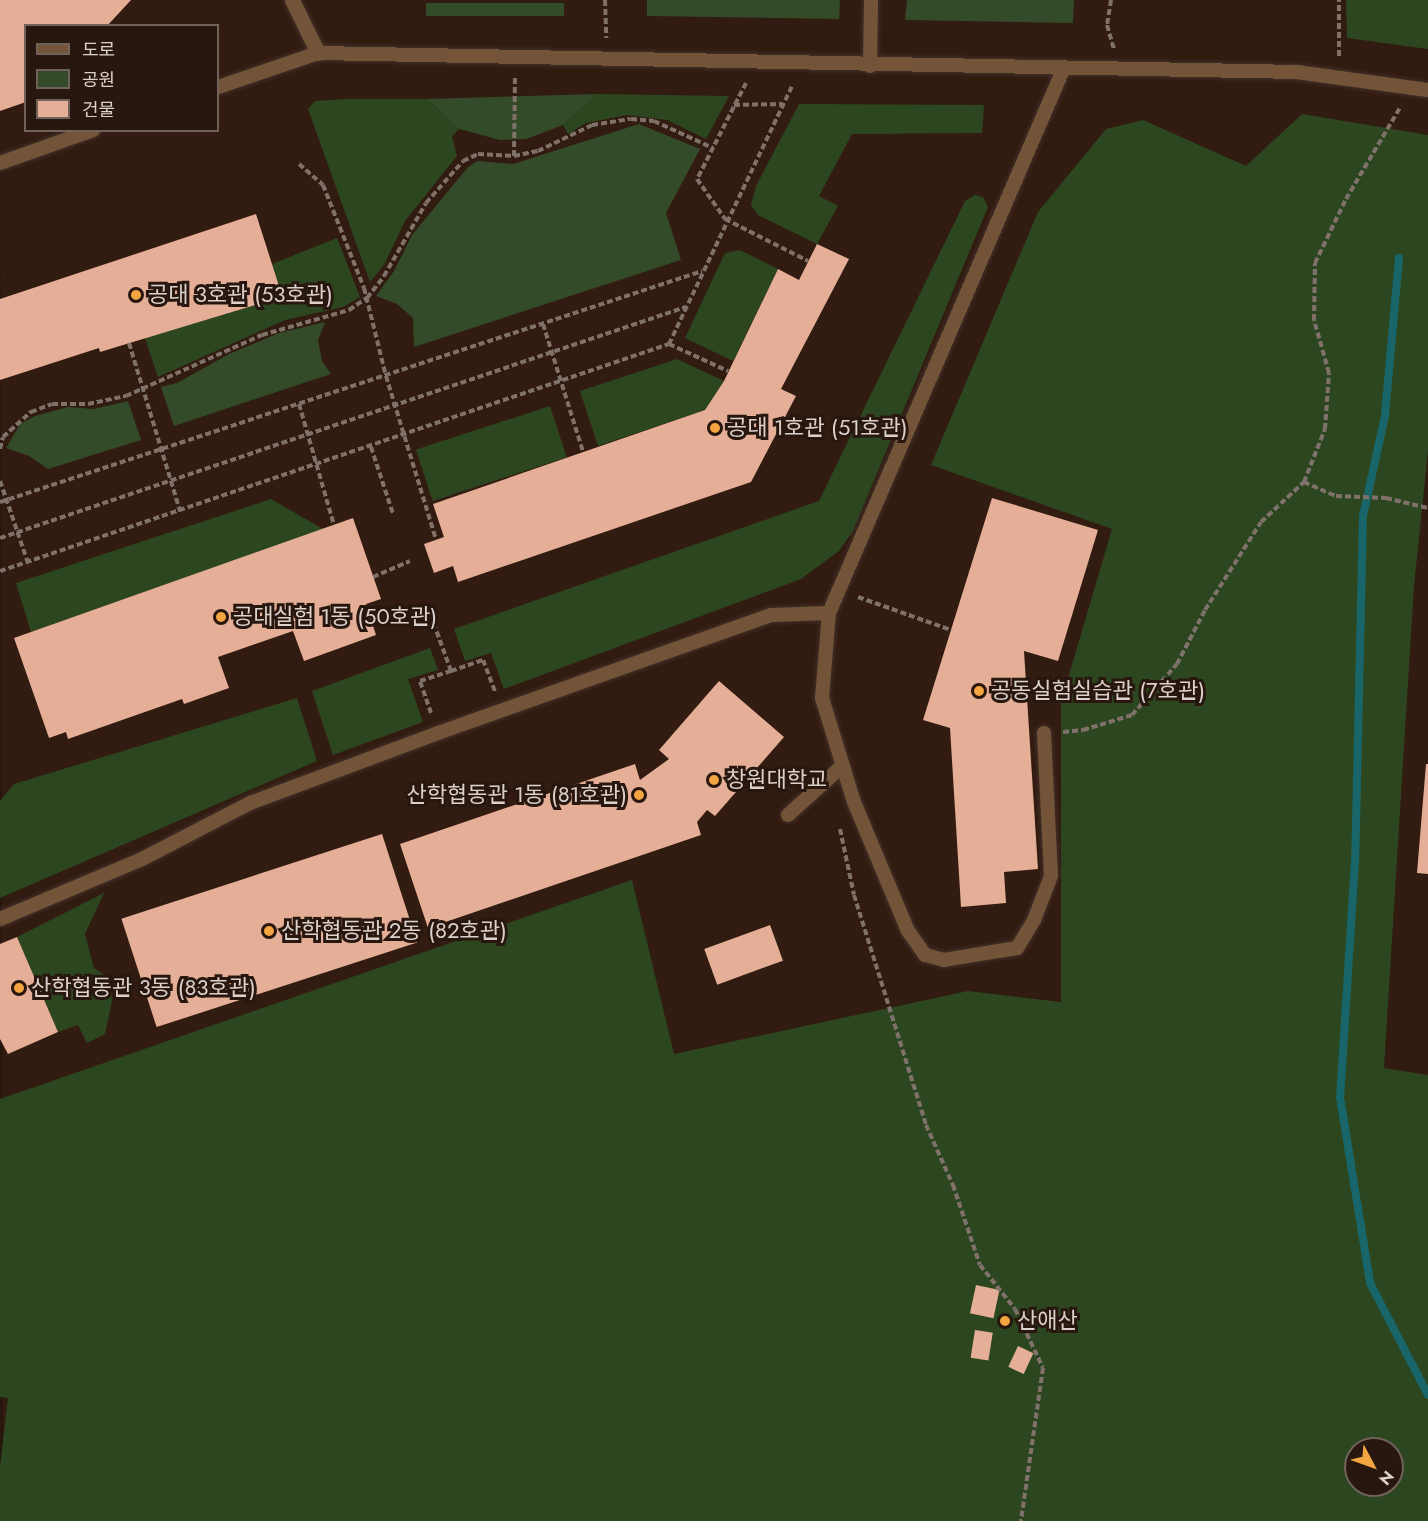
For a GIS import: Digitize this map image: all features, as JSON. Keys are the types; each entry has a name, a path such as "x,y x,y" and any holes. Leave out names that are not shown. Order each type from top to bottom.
{"street":[{"path":"292,0 318,53"}],"lane":[{"path":"870,66 871,0"},
{"path":"219,87 318,53 1064,70 1296,72 1428,90"},
{"path":"1044,733 1050,876 1045,897 1017,948 954,958 925,955 908,932 842,766 822,698 829,613 1064,70"},
{"path":"0,163 87,132"},
{"path":"0,919 142,859 249,803 438,733 771,615 829,613"},
{"path":"788,815 842,766"}],"path":[{"path":"605,0 608,60"},
{"path":"1111,0 1107,25 1121,70"},
{"path":"1339,0 1339,78"},
{"path":"514,156 516,58"},
{"path":"755,63 697,179 725,219 808,261"},
{"path":"669,344 725,219 802,64"},
{"path":"1044,733 1083,730 1132,715 1177,664 1205,610 1261,522 1304,482 1325,429 1329,373 1314,320 1314,263 1346,199 1412,88"},
{"path":"734,105 782,104"},
{"path":"0,449 3,436 31,412 52,404 107,402 142,390 262,334 300,322 335,316 367,298 392,262 410,225 463,161 478,154 514,156 553,146 592,125 631,119 654,121 713,148"},
{"path":"299,164 323,184 367,298 394,405 436,540"},
{"path":"0,502 702,271"},
{"path":"0,538 686,307"},
{"path":"543,324 583,452"},
{"path":"129,343 180,511"},
{"path":"0,571 669,344 728,372"},
{"path":"299,404 334,525"},
{"path":"370,446 393,514"},
{"path":"0,481 28,563"},
{"path":"1304,482 1336,496 1386,498 1428,508"},
{"path":"373,577 410,561"},
{"path":"839,590 951,630"},
{"path":"434,624 451,670"},
{"path":"438,733 420,681 451,670 483,660 502,711"},
{"path":"839,822 854,895 926,1125 953,1185 981,1265 1015,1310 1043,1368 1021,1521"}],"shaded area":[{"name":"창원대학교","path":"0,0 1428,0 1428,1521 3,1459"}],"green space":[{"path":"647,0 840,0 839,19 647,16"},
{"path":"907,0 1074,0 1073,23 905,20"},
{"path":"1346,0 1428,0 1428,49 1347,38"},
{"path":"426,3 564,3 564,16 426,16"},
{"path":"597,94 563,125 526,139 500,140 459,129 427,99"},
{"path":"597,94 729,96 706,139 667,120 627,115 586,123 568,134 563,125"},
{"path":"427,99 459,129 452,136 457,156 405,221 384,265 370,282 308,109 315,101"},
{"path":"799,104 984,105 982,133 852,134 819,196 838,206 817,244 758,215 751,205 756,186"},
{"path":"1302,114 1428,135 1428,451 1414,586 1384,1068 1428,1075 1428,1521 0,1521 0,1466 8,1398 0,1397 0,1099 632,880 674,1054 968,991 1061,1002 1061,702 1112,529 931,465 1038,212 1106,129 1143,120 1246,166"},
{"path":"639,124 700,149 666,213 681,260 414,347 413,318 397,304 376,296 394,271 412,235 468,167 477,161 513,164"},
{"path":"975,195 983,197 988,207 853,531 839,551 801,579 504,689 491,653 465,661 454,629 819,501 965,201"},
{"path":"337,238 360,297 343,307 285,320 158,377 145,338 265,302 262,292 279,286 272,264"},
{"path":"740,250 778,269 733,361 685,338 725,253"},
{"path":"325,322 318,340 322,361 331,374 174,426 161,387 177,383 229,354 279,333"},
{"path":"677,359 724,381 705,410 598,446 580,391"},
{"path":"128,401 141,440 48,469 29,456 6,448 20,424 35,416 68,407 94,409"},
{"path":"550,406 567,457 433,501 416,450"},
{"path":"271,499 323,529 31,632 16,583"},
{"path":"430,648 438,670 408,679 423,722 333,755 312,691"},
{"path":"297,698 317,761 0,898 0,801 14,784"},
{"path":"104,893 85,934 94,968 111,979 112,1001 105,1034 87,1043 78,1025 58,1032 17,937"}],"building":[{"path":"0,0 131,0 109,24 24,24 24,103 0,111"},
{"name":"공대 3호관 (53호관)","path":"256,214 279,286 262,292 265,302 100,352 99,348 0,380 0,299"},
{"name":"공대 1호관 (51호관)","path":"817,244 849,259 781,389 796,396 751,482 458,582 453,566 434,573 424,544 444,537 433,504 705,410 724,381 778,269 799,280"},
{"name":"공동실험실습관 (7호관)","path":"992,498 1098,530 1058,661 1024,651 1038,869 1004,872 1006,903 961,907 950,728 923,720"},
{"name":"공대실험 1동 (50호관)","path":"353,518 381,599 366,604 376,635 304,661 293,631 218,657 229,688 184,704 182,699 68,739 66,732 49,738 14,638"},
{"name":"산학협동관 1동 (81호관)","path":"719,681 784,737 715,816 707,810 697,822 701,835 428,928 400,844 635,764 640,780 669,759 659,750"},
{"path":"1426,764 1428,764 1428,874 1417,873"},
{"name":"산학협동관 2동 (82호관)","path":"382,834 417,942 157,1027 121,919"},
{"path":"770,925 783,961 717,985 704,949"},
{"name":"산학협동관 3동 (83호관)","path":"17,937 58,1032 8,1054 0,1039 0,944"},
{"path":"976,1285 999,1290 993,1318 970,1313"},
{"path":"975,1330 993,1333 988,1360 971,1358"},
{"path":"1018,1346 1033,1353 1024,1374 1008,1367"}],"waterway":[{"path":"1399,258 1385,416 1363,516 1355,861 1340,1097 1370,1283 1428,1395"}],"place":[{"name":"공대 3호관 (53호관)","path":"136,295"},
{"name":"공대 1호관 (51호관)","path":"715,428"},
{"name":"공대실험 1동 (50호관)","path":"221,617"},
{"name":"공동실험실습관 (7호관)","path":"979,691"},
{"name":"창원대학교","path":"714,780"},
{"name":"산학협동관 1동 (81호관)","path":"639,795"},
{"name":"산학협동관 2동 (82호관)","path":"269,931"},
{"name":"산학협동관 3동 (83호관)","path":"19,988"},
{"name":"산애산","path":"1005,1321"}]}
